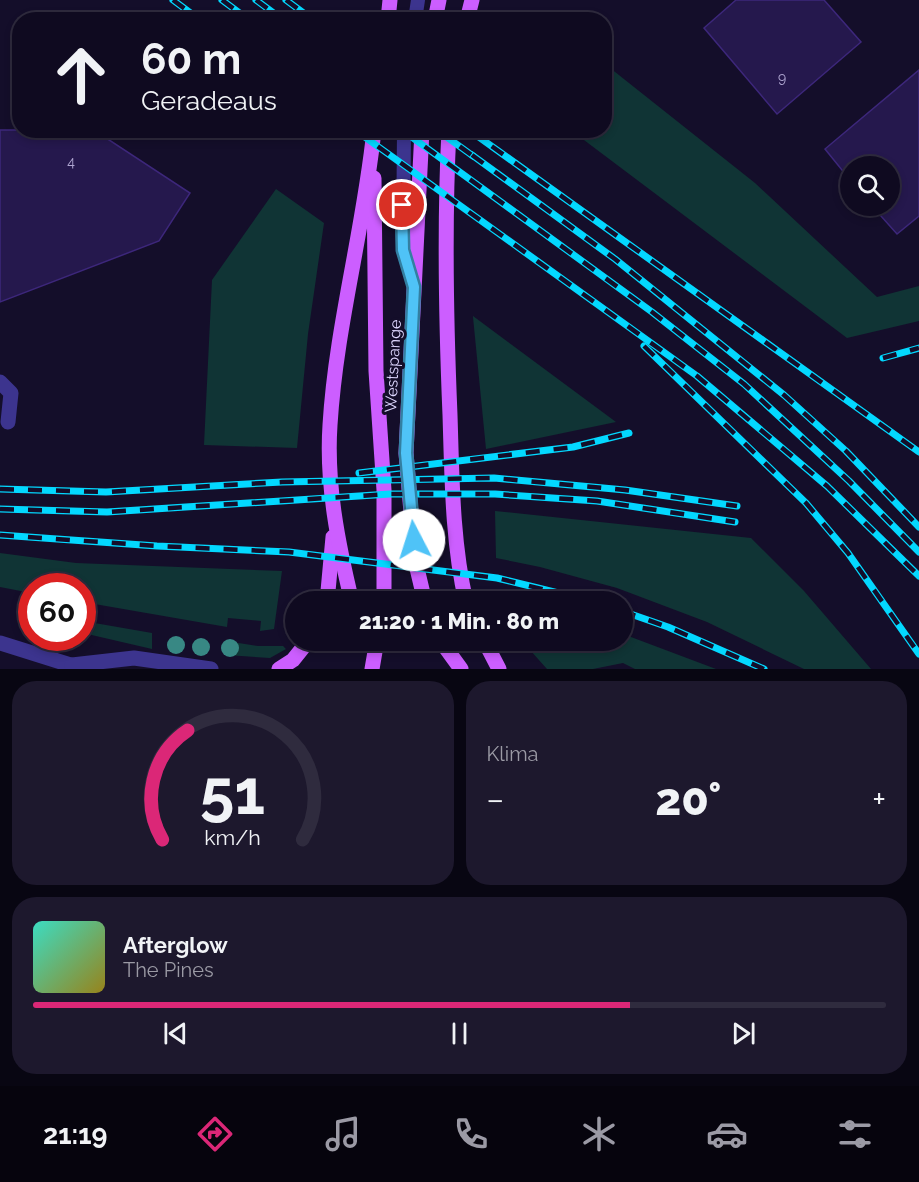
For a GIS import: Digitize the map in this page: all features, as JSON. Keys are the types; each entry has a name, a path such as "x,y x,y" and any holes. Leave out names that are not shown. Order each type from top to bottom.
{"main road":[{"name":"Westspange","path":"350,591 334,510 329,468 330,425 338,359 373,138"},
{"name":"Westspange","path":"374,138 376,371 384,490 384,591"},
{"name":"Westspange","path":"422,138 406,453 416,560 423,591"},
{"path":"449,138 445,297 452,482 464,591"},
{"path":"329,591 334,510"},
{"path":"279,669 293,660 300,651"},
{"path":"372,669 373,651"},
{"path":"449,651 461,669"},
{"path":"490,651 499,669"}],"street":[{"path":"0,382 11,393 8,422"},
{"path":"0,643 77,667 134,658 211,669"}],"lane":[{"path":"404,138 403,250 414,287"}],"green space":[{"path":"612,70 755,183 877,297 919,286 919,321 847,338 581,138 612,138"},
{"path":"276,189 324,223 308,334 297,448 204,445 212,280"},
{"path":"473,316 616,422 486,449"},
{"path":"495,511 751,538 804,591 871,669 804,669 707,622 633,594 633,591 625,591 540,567 496,558"},
{"path":"0,553 76,563 282,571 274,629 260,631 261,621 228,618 227,627 96,604 96,573 18,573 18,590 0,587"},
{"path":"96,623 152,633 152,649 96,636"},
{"path":"633,638 716,669 635,669 623,663 593,669 547,669 531,651 633,651"},
{"path":"226,641 285,648 270,658 226,655"}],"building":[{"path":"736,0 824,0 861,42 777,114 704,28"},
{"path":"919,70 919,216 897,234 881,216 900,216 900,156 840,156 840,168 825,149"},
{"path":"0,130 12,130 12,138 106,138 190,193 159,241 0,302"}],"railway":[{"path":"173,0 189,12"},
{"path":"222,0 238,12"},
{"path":"256,0 272,12"},
{"path":"286,0 302,12"},
{"path":"366,138 697,376 827,486 919,576"},
{"path":"413,138 652,312 744,384 849,481 919,552"},
{"path":"448,138 473,156"},
{"path":"480,138 919,452"},
{"path":"472,155 615,259 784,395 846,451 919,527"},
{"path":"644,346 806,503 848,553 919,654"},
{"path":"883,358 919,348"},
{"path":"359,473 573,447 629,433"},
{"path":"0,489 106,492 282,482 494,478 625,490 737,506"},
{"path":"0,509 107,512 390,494 495,494 597,501 735,522"},
{"path":"0,535 289,552 497,578 550,591"},
{"path":"633,615 668,627 764,669"}],"route":[{"path":"402,205 403,250 414,287 406,453 414,540"}]}
